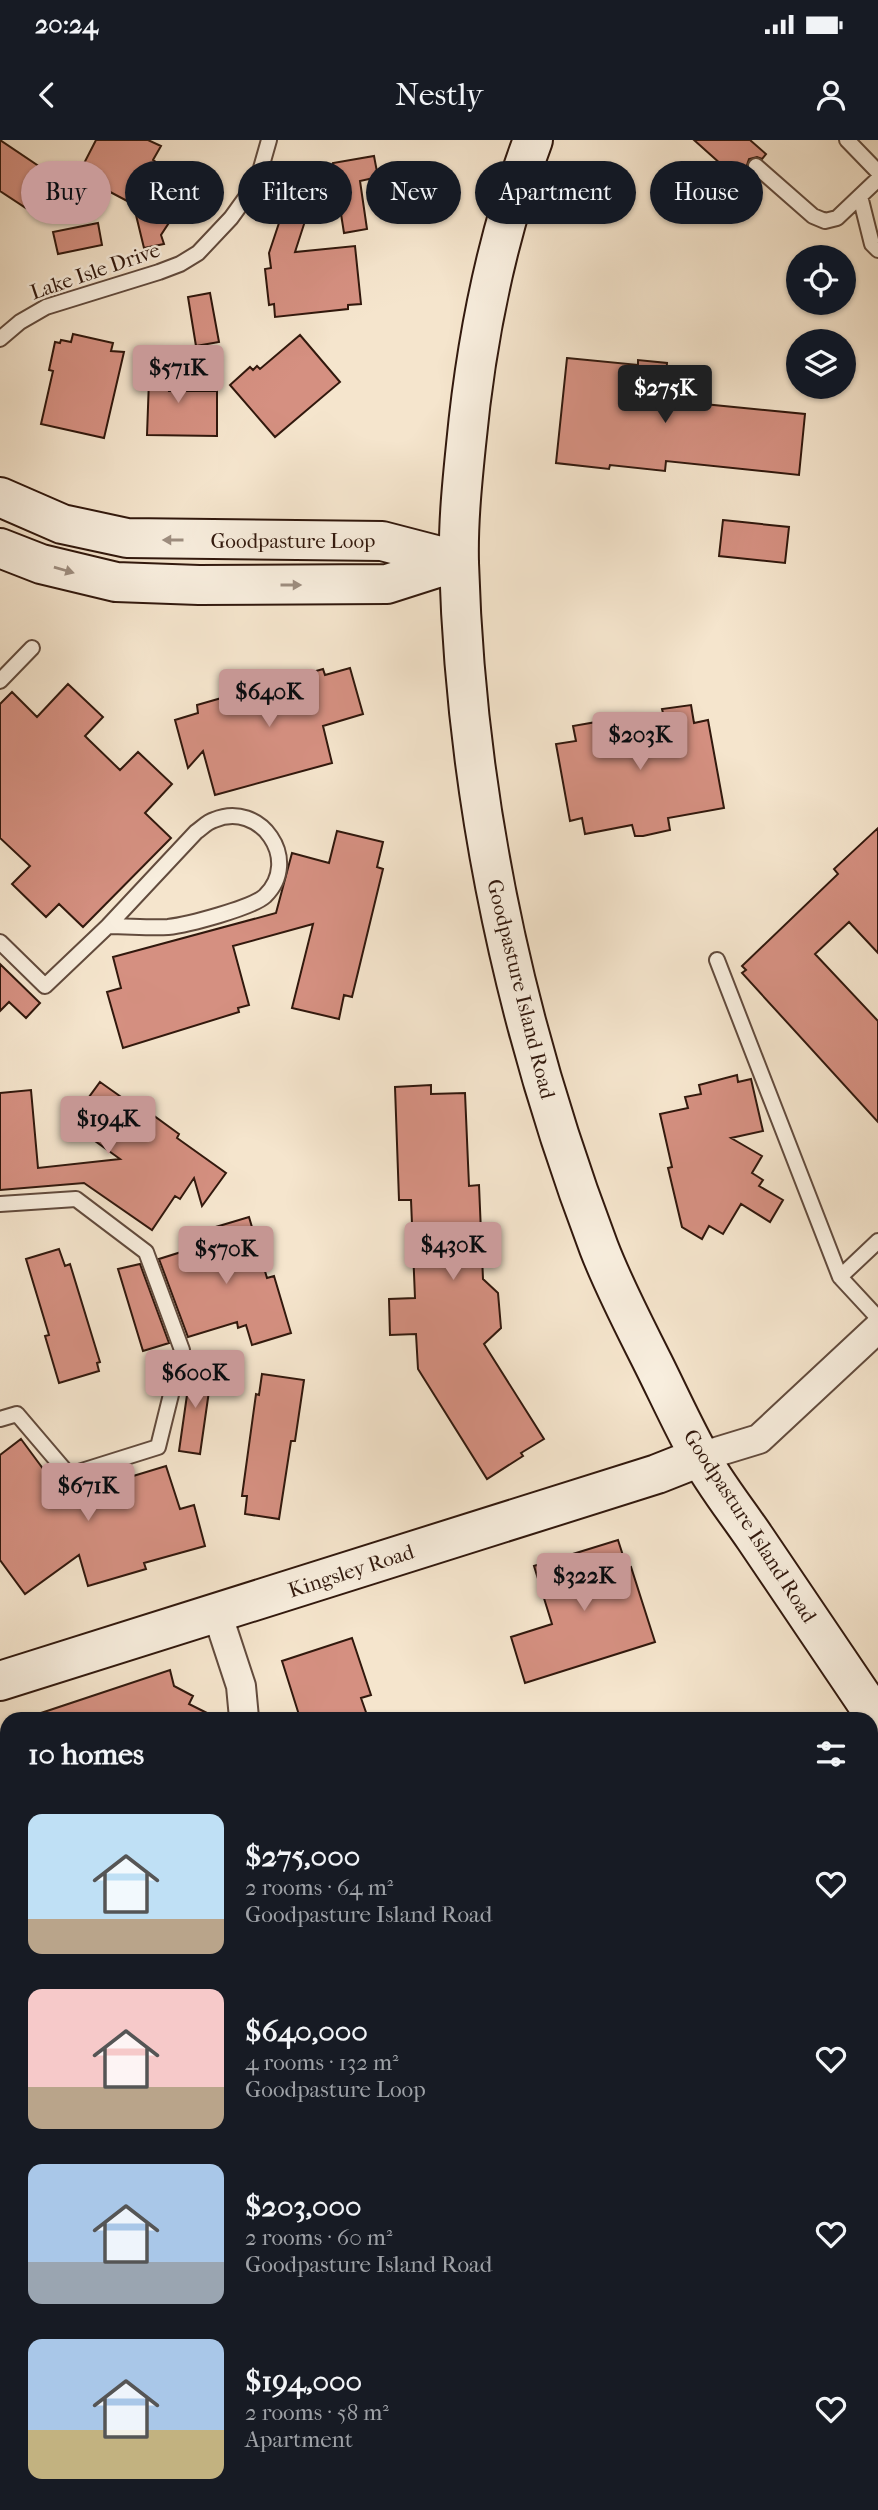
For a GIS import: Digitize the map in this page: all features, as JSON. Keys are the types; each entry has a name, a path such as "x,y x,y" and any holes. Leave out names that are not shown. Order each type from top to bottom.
{"main road":[{"name":"Goodpasture Island Road","path":"533,140 501,237 480,332 461,490 459,561 468,693 497,906 520,1003 551,1109 600,1251 629,1316 700,1457 873,1712"},
{"name":"Goodpasture Loop","path":"0,497 62,524 127,538 382,541 459,561"},
{"name":"Goodpasture Loop","path":"0,548 41,564 116,582 199,585 387,584 459,561"},
{"name":"Kingsley Road","path":"0,1681 657,1474 700,1457"}],"street":[{"path":"700,1457 759,1439 878,1328"},
{"path":"217,1613 241,1686 243,1712"}],"lane":[{"name":"Lake Isle Drive","path":"0,339 20,322 47,307 159,272 198,253 232,218 257,182 269,140"},
{"path":"847,140 878,173"},
{"path":"763,172 819,219 832,221 878,179"},
{"path":"860,196 872,244 878,250"},
{"path":"0,681 32,648"},
{"path":"0,942 45,986 108,926 196,832 211,820 227,815 243,816 258,823 271,835 278,850 279,866 275,882 265,896 250,906 169,927 108,926"},
{"path":"717,960 840,1277 878,1318"},
{"path":"0,1204 76,1199 145,1252 182,1350 158,1447 69,1475 17,1414 0,1419"},
{"path":"840,1277 878,1241"}],"building":[{"path":"0,140 31,161 21,161 21,205 0,191"},
{"path":"96,140 148,140 161,146 155,161 125,161 125,200 111,192 111,161 85,161"},
{"path":"694,140 750,140 766,154 762,159 757,157 748,161 718,161"},
{"path":"374,156 375,161 366,161 366,180 360,181 367,229 344,233 343,224 352,224 352,161 345,161"},
{"path":"98,224 102,245 58,254 53,232"},
{"path":"138,224 168,224 161,235 164,244 144,248"},
{"path":"279,224 304,224 295,252 355,246 361,304 348,305 348,309 275,317 274,304 269,305 265,269 271,268 269,253"},
{"path":"210,293 219,342 196,346 188,297"},
{"path":"73,334 113,343 111,351 124,352 104,438 41,424 53,371 49,370 55,342 71,342"},
{"path":"300,335 340,382 275,437 230,385 250,367 253,370 257,366 260,369"},
{"path":"150,352 171,352 169,391 217,391 217,436 147,435"},
{"path":"567,358 638,365 638,360 667,363 664,400 805,414 799,475 666,461 665,471 610,465 609,469 556,463"},
{"path":"723,520 789,527 785,563 719,556"},
{"path":"350,668 363,714 323,726 332,763 215,795 203,751 188,768 175,720 198,713 197,705 323,669 325,675"},
{"path":"68,684 103,717 85,736 120,770 138,752 172,784 145,813 171,838 83,927 59,904 46,917 12,884 30,866 0,838 0,704 12,692 37,717"},
{"path":"691,705 694,723 708,720 724,808 668,818 670,830 643,836 635,836 632,825 585,834 582,818 570,821 556,744 576,741 573,726 602,721 603,724 663,713 662,709"},
{"path":"878,828 878,953 849,922 815,954 878,1021 878,1122 742,973 746,970 742,966 838,874 834,869"},
{"path":"337,831 383,842 377,867 383,869 352,997 344,995 339,1019 292,1008 313,924 233,946 249,1005 238,1008 239,1012 123,1048 107,992 121,988 113,957 276,913 292,853 329,863"},
{"path":"0,964 40,1003 26,1018 9,1002 0,1011"},
{"path":"737,1075 738,1082 751,1079 763,1131 731,1138 762,1156 752,1173 763,1180 759,1186 783,1200 770,1222 741,1204 723,1234 709,1226 702,1239 682,1227 668,1168 672,1167 660,1114 688,1108 685,1097 701,1094 699,1085"},
{"path":"100,1082 141,1111 139,1105 179,1134 177,1138 226,1173 202,1206 194,1178 180,1199 175,1196 152,1230 84,1183 0,1190 0,1093 31,1090 38,1168 120,1159 70,1123"},
{"path":"431,1085 431,1094 465,1093 469,1186 479,1185 483,1279 498,1293 501,1328 484,1344 544,1439 487,1479 418,1369 416,1334 390,1335 389,1299 415,1298 411,1200 399,1200 395,1087"},
{"path":"249,1217 267,1278 274,1276 291,1333 252,1345 246,1325 238,1328 237,1322 188,1337 159,1259 213,1242 209,1229"},
{"path":"59,1249 65,1266 70,1264 100,1362 97,1363 99,1371 59,1383 45,1336 49,1335 26,1259"},
{"path":"140,1264 169,1343 143,1351 118,1269"},
{"path":"191,1367 212,1370 200,1454 179,1451"},
{"path":"262,1374 304,1380 279,1519 245,1514 247,1496 242,1496 256,1394 259,1395"},
{"path":"21,1439 64,1497 166,1466 180,1509 194,1505 205,1546 144,1563 146,1569 88,1586 79,1555 25,1594 0,1560 0,1455"},
{"path":"618,1540 627,1568 631,1567 655,1642 525,1683 511,1637 552,1624 534,1566"},
{"path":"352,1638 371,1695 361,1698 366,1712 298,1712 282,1661"},
{"path":"170,1670 174,1686 193,1696 189,1704 205,1712 44,1712"}]}
